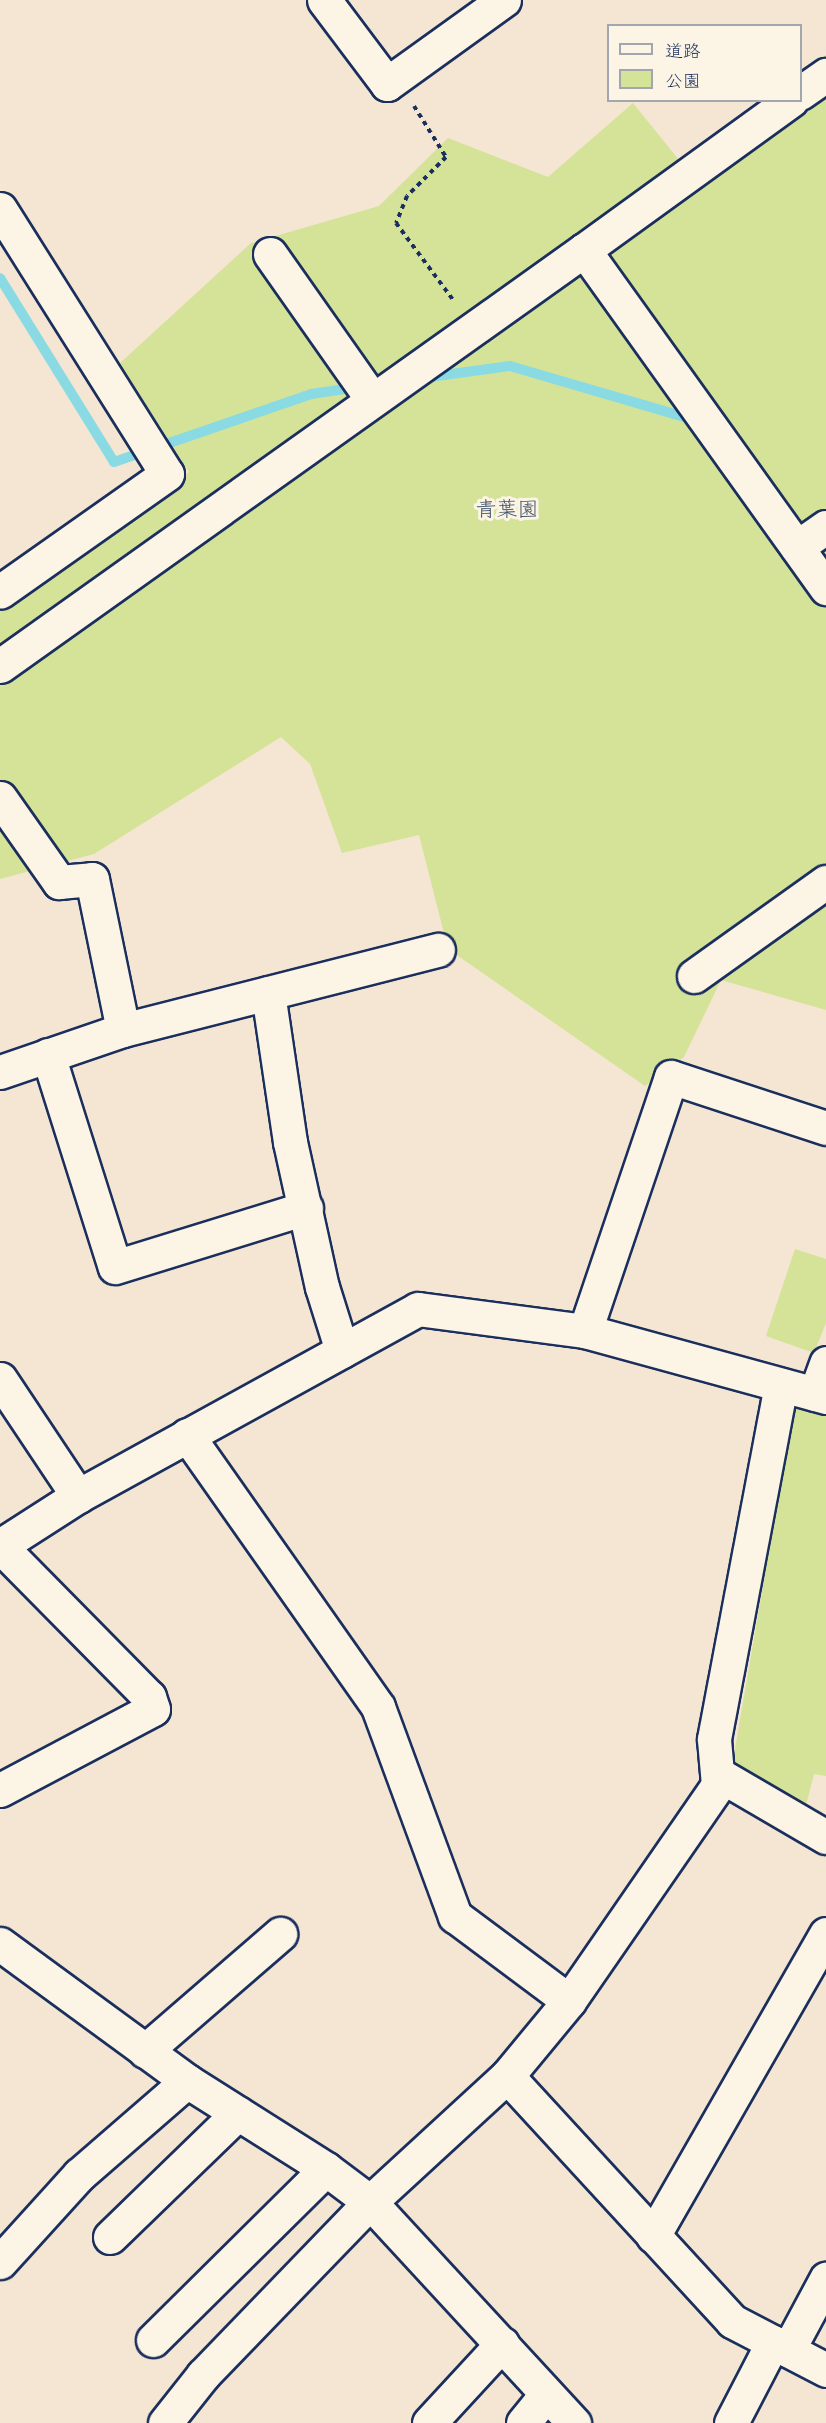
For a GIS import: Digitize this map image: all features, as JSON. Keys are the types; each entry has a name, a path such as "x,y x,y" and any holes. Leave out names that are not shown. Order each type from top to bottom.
{"street":[{"path":"324,0 387,84 504,0"},
{"path":"802,92 826,75"},
{"path":"0,666 584,250 787,102"},
{"path":"0,209 167,474 0,592"},
{"path":"584,250 826,588"},
{"path":"270,254 372,399"},
{"path":"797,547 826,527"},
{"path":"0,798 59,882 92,879 123,1030"},
{"path":"694,976 826,882"},
{"path":"0,1072 123,1030 438,950"},
{"path":"268,993 290,1142 322,1287 342,1351"},
{"path":"48,1055 116,1267 306,1208"},
{"path":"585,1331 671,1077 826,1128"},
{"path":"0,1790 153,1709 149,1697 0,1546 78,1496 418,1309 585,1331 821,1396 826,1363"},
{"path":"0,1379 78,1496"},
{"path":"165,2423 203,2375 370,2202 507,2076 569,2001 718,1785 714,1739 781,1386"},
{"path":"187,1435 378,1707 455,1916 569,2001"},
{"path":"718,1774 826,1838"},
{"path":"145,2051 280,1934"},
{"path":"653,2236 826,1934"},
{"path":"2,1950 187,2081 326,2169 370,2202 574,2423"},
{"path":"507,2076 732,2321 826,2370"},
{"path":"0,2262 79,2175 187,2081"},
{"path":"110,2237 238,2113"},
{"path":"153,2340 326,2169"},
{"path":"731,2423 826,2279"},
{"path":"429,2423 502,2344"},
{"path":"523,2423 546,2395"}],"path":[{"path":"396,77 446,157 407,196 396,223 474,328"}],"green space":[{"name":"青葉園","path":"826,55 826,1010 721,980 684,1057 645,1086 448,949 419,835 342,853 310,764 281,737 94,854 0,879 0,603 189,472 120,363 251,243 379,206 448,138 548,177 633,103 683,165 765,102 802,102 802,73"},
{"path":"795,1249 826,1259 826,1323 814,1353 766,1336"},
{"path":"795,1401 826,1409 826,1776 814,1774 804,1813 744,1777 733,1760"}],"waterway":[{"path":"0,278 114,462 311,394 359,387"},
{"path":"422,378 510,366 695,420"}]}
